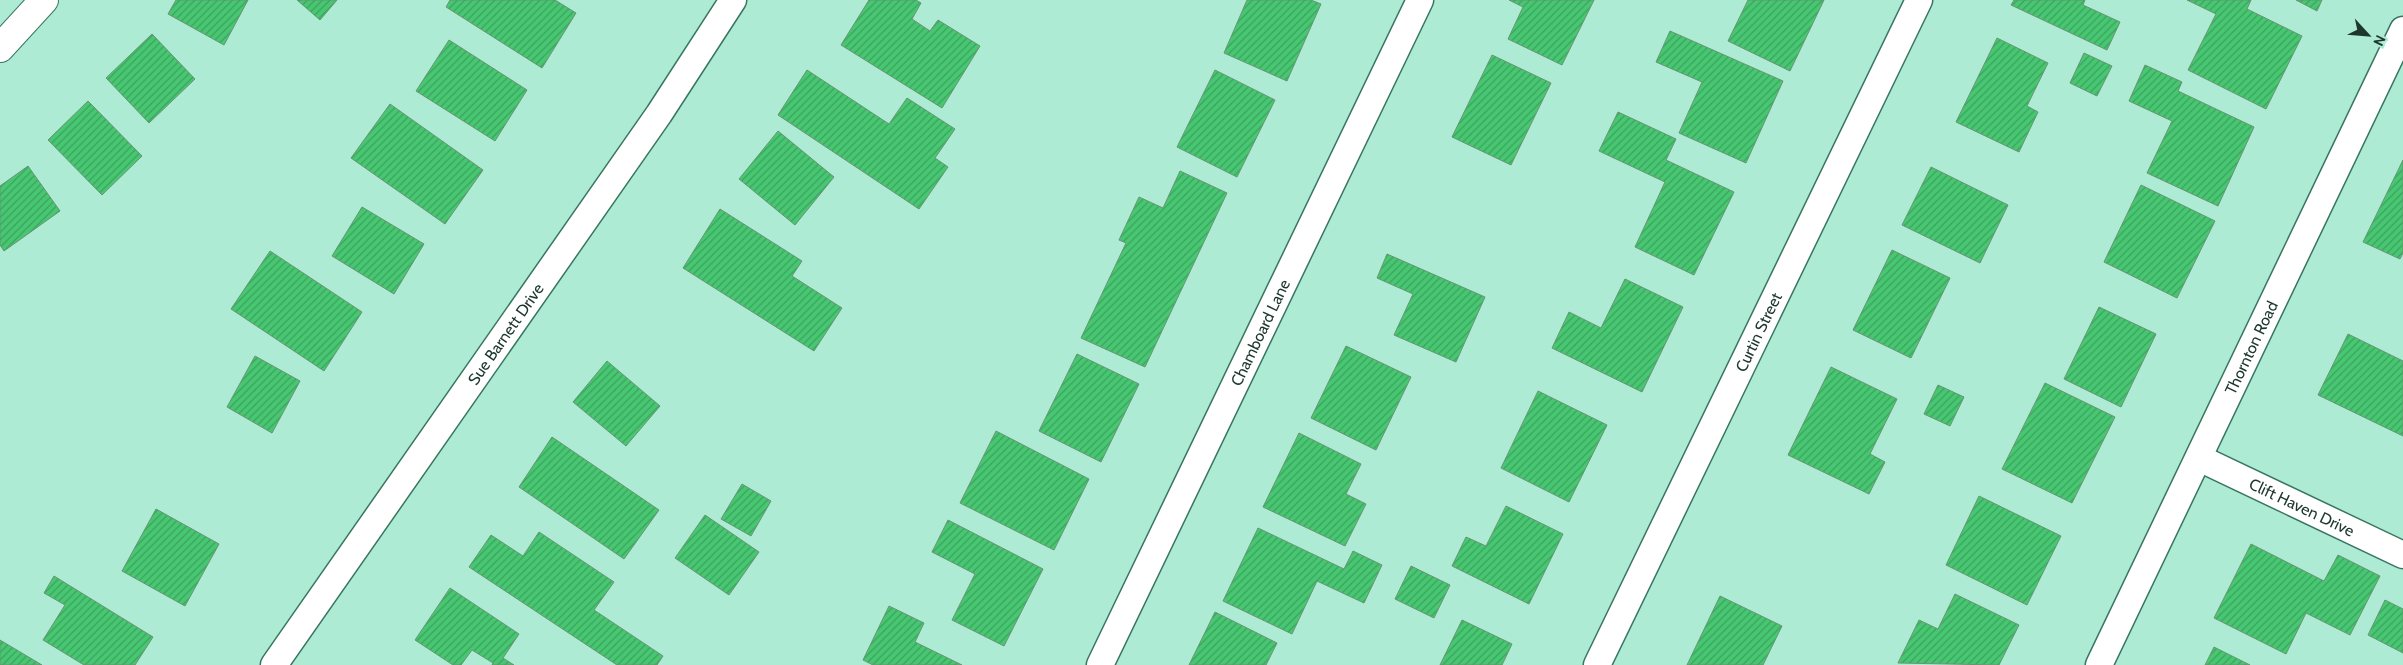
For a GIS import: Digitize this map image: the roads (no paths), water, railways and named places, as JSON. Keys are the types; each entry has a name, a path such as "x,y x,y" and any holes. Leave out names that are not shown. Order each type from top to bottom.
{"main road":[{"path":"0,48 44,0"}],"street":[{"name":"Sue Barnett Drive","path":"274,665 659,114 733,0"},
{"name":"Chamboard Lane","path":"1100,665 1420,0"},
{"name":"Curtin Street","path":"1597,665 1919,0"},
{"name":"Thornton Road","path":"2099,665 2402,37"},
{"name":"Clift Haven Drive","path":"2199,458 2403,555"}]}
